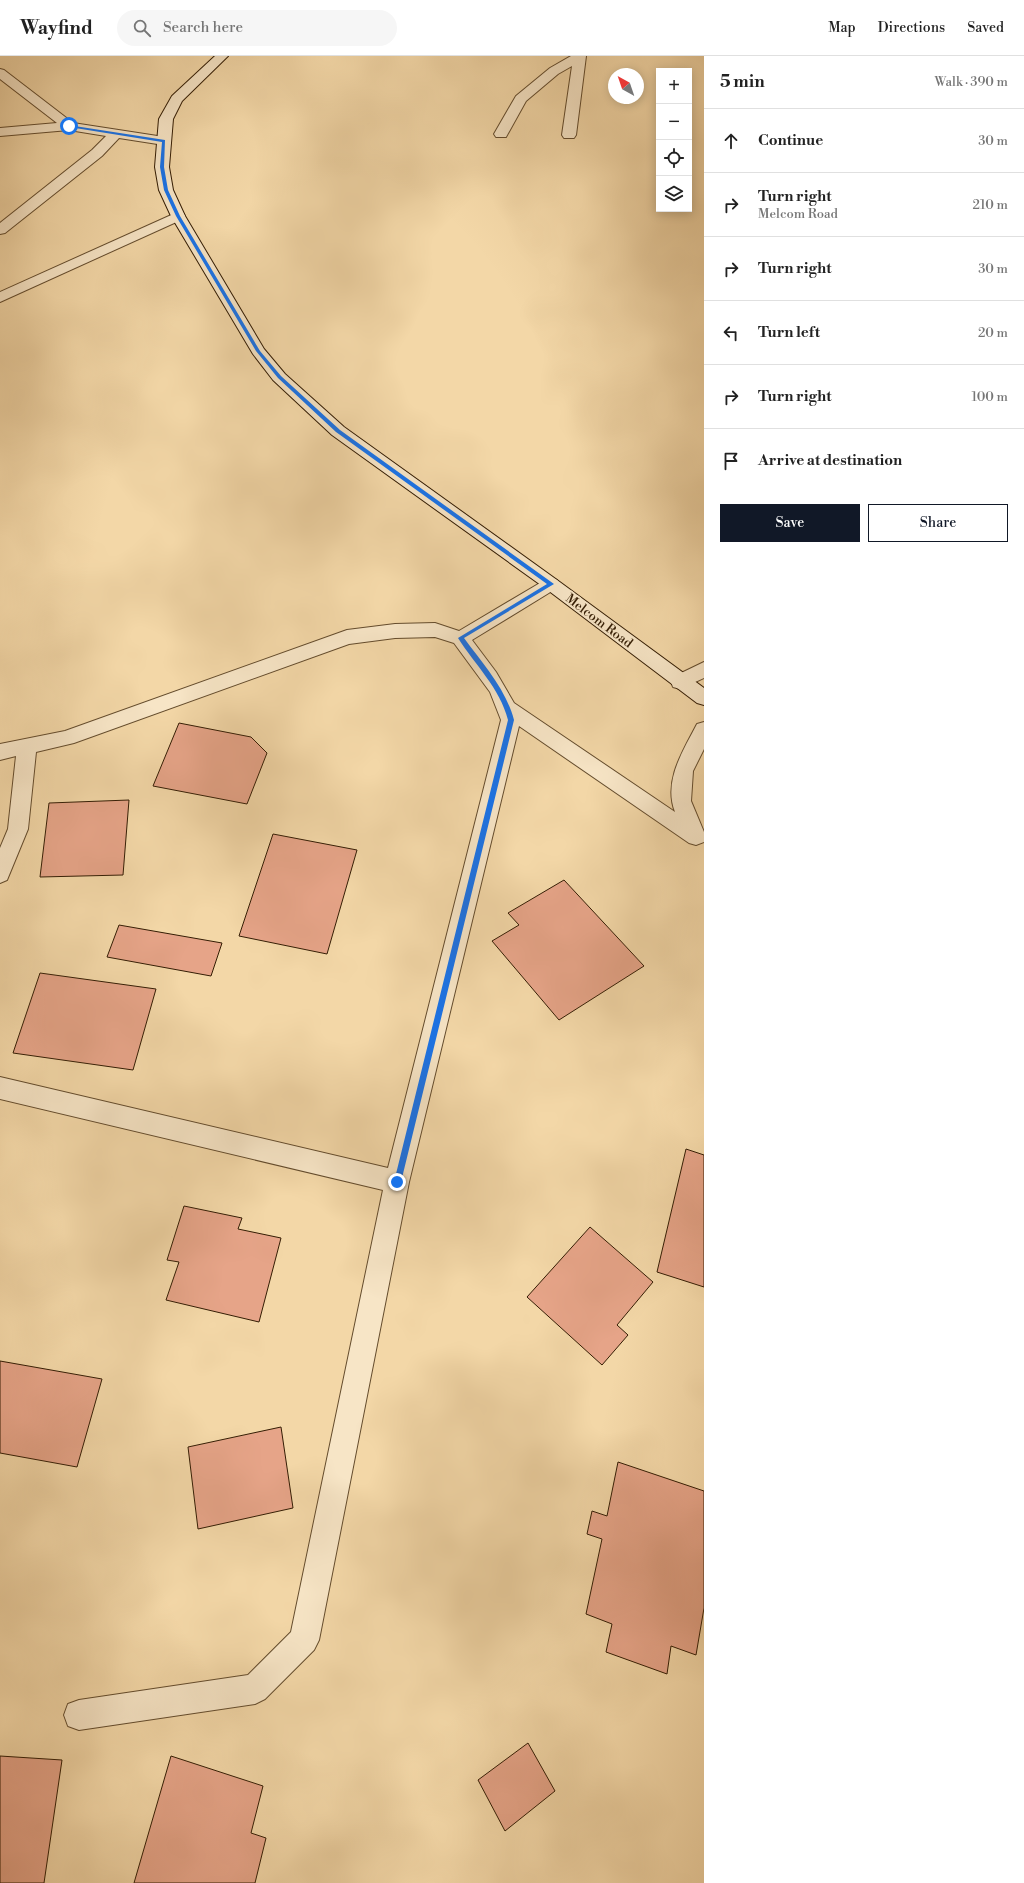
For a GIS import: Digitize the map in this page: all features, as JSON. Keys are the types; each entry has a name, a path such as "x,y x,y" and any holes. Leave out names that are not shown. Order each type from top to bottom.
{"street":[{"name":"Melcom Road","path":"222,56 177,99 166,119 162,167 166,190 178,216 258,351 279,377 338,431 551,584 680,682 704,698"},
{"path":"501,134 521,99 554,71 580,56"},
{"path":"569,135 580,56"},
{"path":"0,74 38,100 69,126"},
{"path":"0,132 69,126 164,141"},
{"path":"0,230 97,153 116,133"},
{"path":"0,298 178,216"},
{"path":"461,638 551,584"},
{"path":"0,752 67,738 347,637 395,631 435,630 461,638 501,694 508,708 511,720 397,1182 304,1640 255,1689 79,1715"},
{"path":"680,682 704,669"},
{"path":"508,708 700,840"},
{"path":"700,840 681,801 683,771 704,729"},
{"path":"0,874 18,829 27,746"},
{"path":"0,1088 397,1182"}],"building":[{"path":"179,723 251,737 267,753 247,804 153,786"},
{"path":"129,800 123,875 40,877 49,803"},
{"path":"273,834 357,850 327,954 239,936"},
{"path":"564,880 644,966 559,1020 492,941 519,925 508,913"},
{"path":"119,925 222,943 211,976 107,957"},
{"path":"40,973 156,989 133,1070 13,1053"},
{"path":"686,1149 704,1155 704,1287 657,1272"},
{"path":"184,1206 242,1218 238,1229 281,1238 259,1322 166,1300 179,1262 167,1260"},
{"path":"590,1227 653,1282 617,1325 628,1335 602,1365 527,1297"},
{"path":"0,1361 102,1379 77,1467 0,1453"},
{"path":"281,1427 293,1508 198,1529 188,1447"},
{"path":"618,1462 704,1491 704,1608 696,1655 671,1646 667,1674 606,1652 612,1624 586,1614 602,1539 587,1534 592,1511 607,1516"},
{"path":"528,1743 555,1791 505,1831 478,1780"},
{"path":"0,1756 62,1760 44,1883 0,1883"},
{"path":"171,1756 263,1786 251,1833 266,1838 255,1883 134,1883"}],"route":[{"path":"69,126 164,141 162,167 166,190 178,216 258,351 279,377 338,431 551,584 461,638 501,694 508,708 511,720 397,1182"}]}
